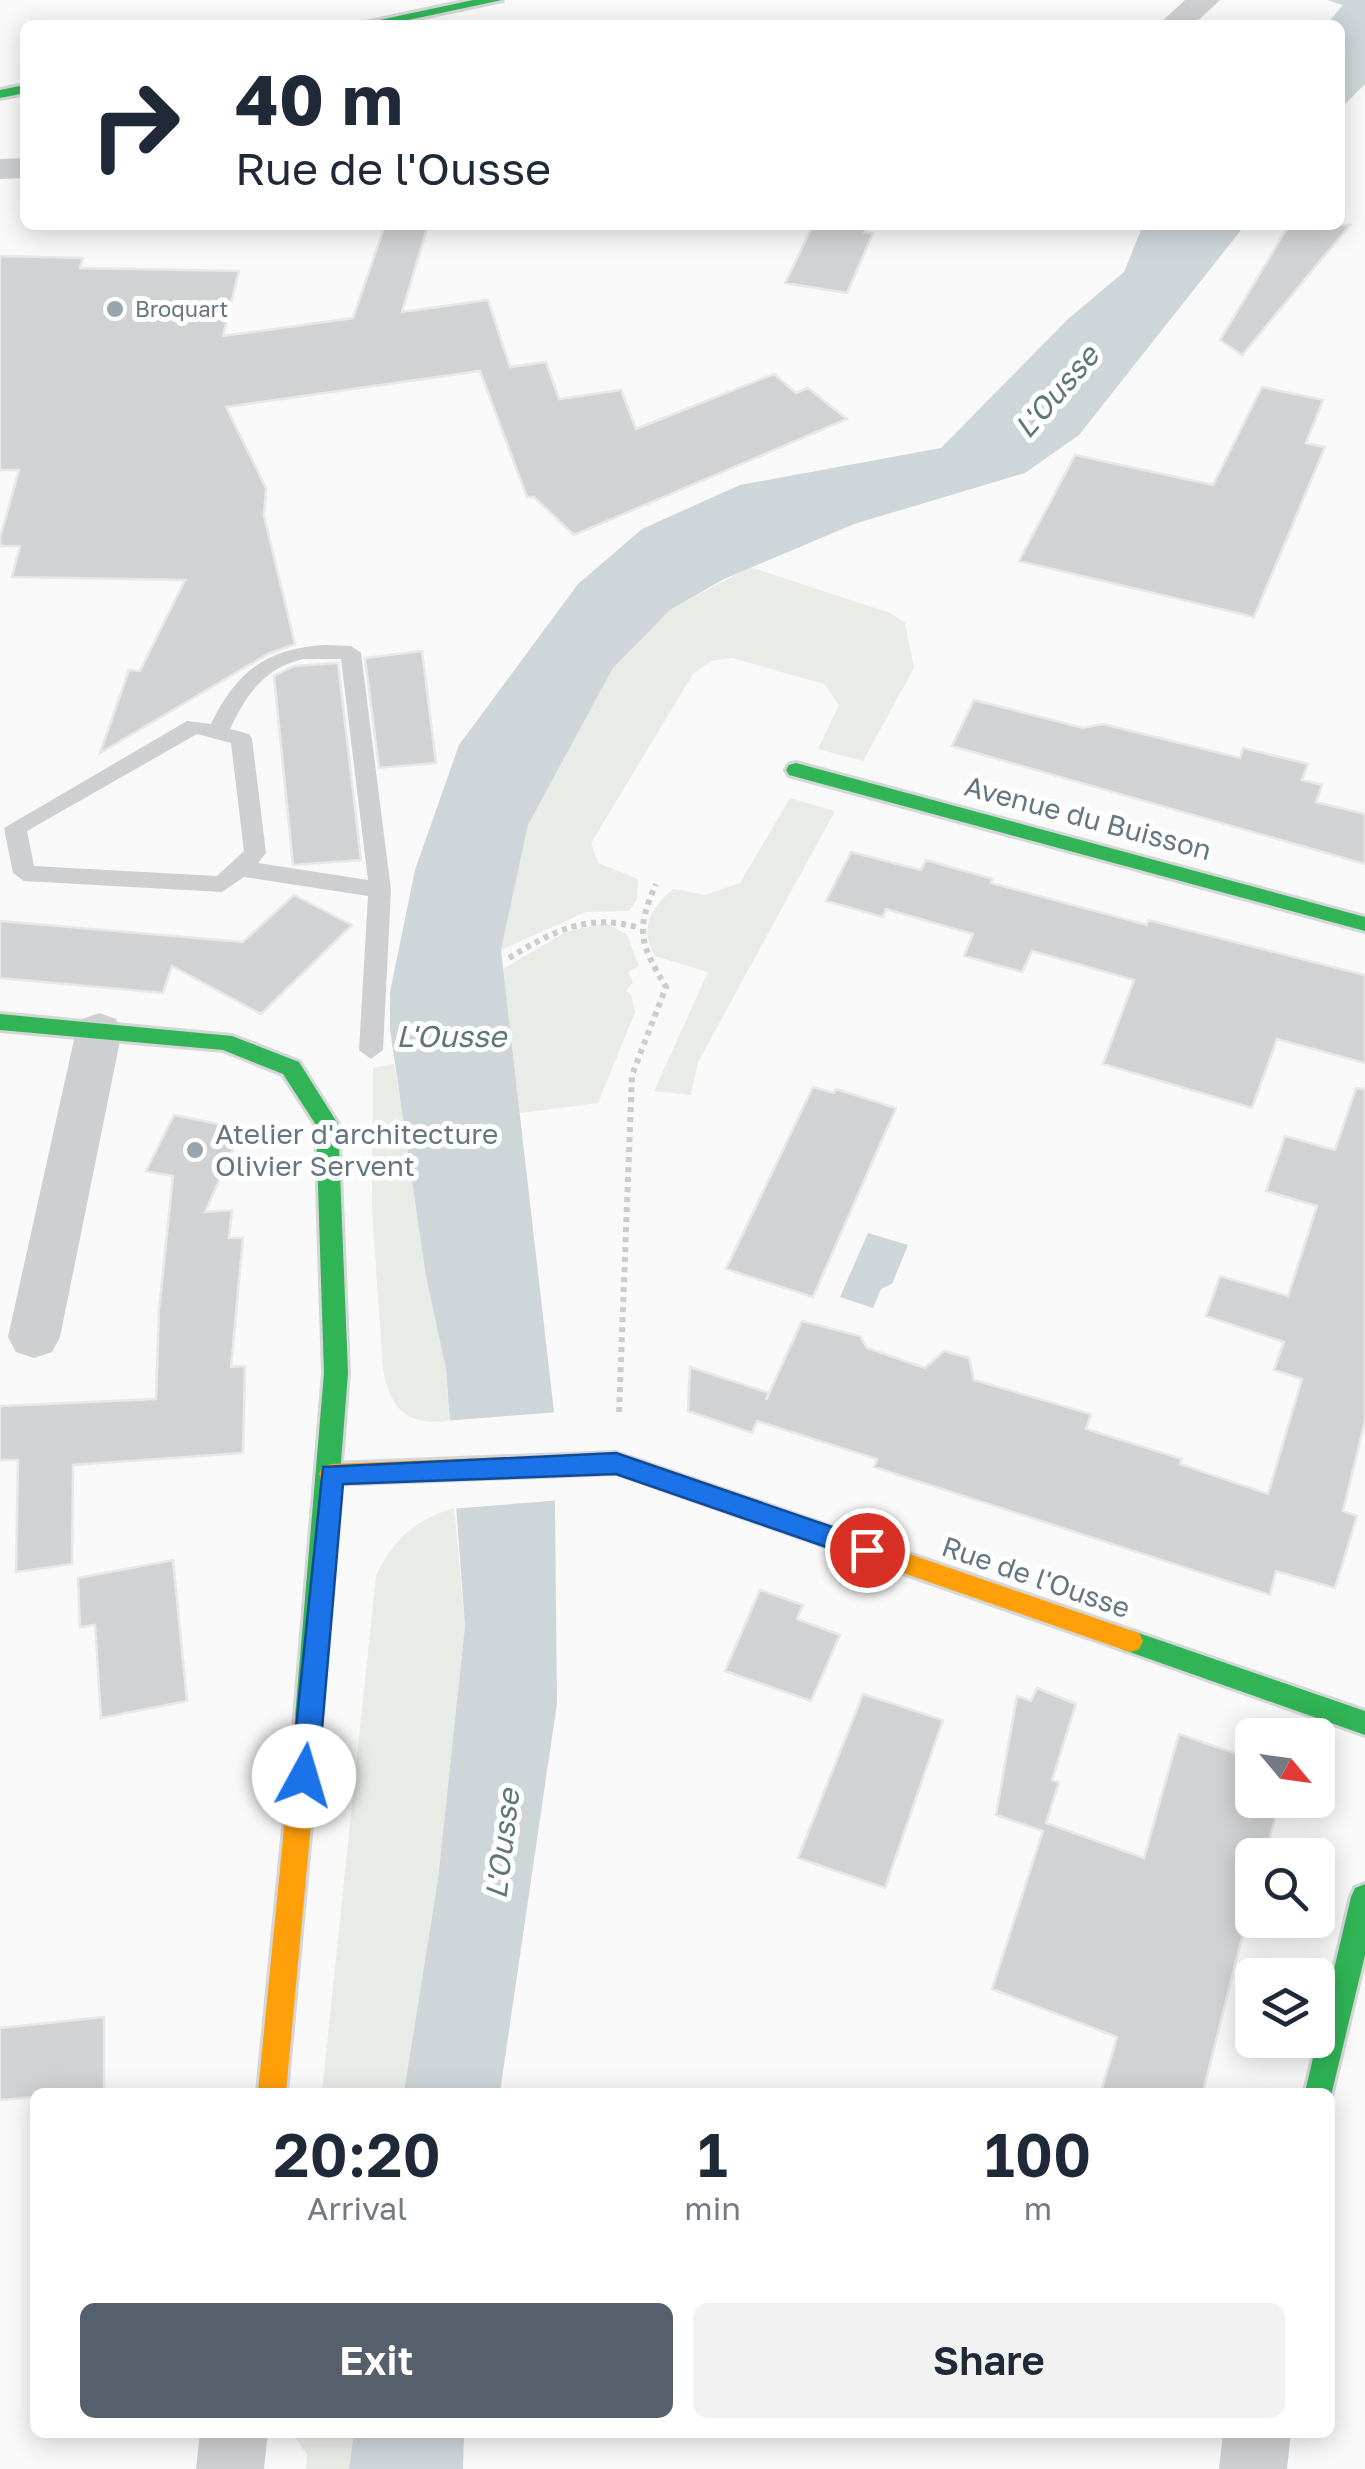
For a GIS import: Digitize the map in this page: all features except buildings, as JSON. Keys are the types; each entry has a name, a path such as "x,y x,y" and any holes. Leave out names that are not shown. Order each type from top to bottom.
{"street":[{"path":"432,19 496,0"},
{"path":"1180,20 1204,0"},
{"name":"Avenue du Buisson","path":"796,770 1365,924"},
{"path":"0,1022 225,1042 291,1068 326,1124 336,1372 332,1474 272,2088"},
{"path":"34,1338 98,1031"},
{"name":"Rue de l'Ousse","path":"332,1474 616,1463 1365,1723"},
{"path":"1319,2088 1365,1897"},
{"path":"230,2469 233,2438"},
{"path":"1254,2469 1257,2438"}],"lane":[{"path":"217,732 234,693 261,665 310,650 351,653 380,890 370,1050"},
{"path":"194,726 217,732 241,739 255,854 222,884 24,873 10,854 15,828 194,726"},
{"path":"238,868 380,890"}],"path":[{"path":"616,1463 632,1075 666,986 642,950 639,928 656,884"},
{"path":"509,958 590,919 609,919 639,928"}],"shaded area":[{"path":"750,567 890,613 905,623 914,668 863,761 818,749 839,705 824,684 732,658 711,661 693,674 591,843 598,863 638,879 637,899 629,911 586,912 501,950 528,825 613,668 670,610"},
{"path":"790,798 835,811 698,1062 691,1095 654,1091 708,972 655,956 648,937 649,920 673,889 705,895 740,883"},
{"path":"606,923 627,935 639,966 628,972 633,982 626,991 631,994 635,1012 598,1103 520,1113 503,969 566,932"},
{"path":"394,1064 446,1369 449,1421 422,1420 403,1412 391,1395 383,1369 372,1210 373,1068"},
{"path":"454,1508 465,1626 438,1879 405,2088 322,2088 376,1576 398,1541 428,1518"},
{"path":"296,2438 353,2438 349,2469 306,2469 307,2454"}],"water":[{"path":"1327,0 1365,0 1365,84 1345,104 1345,20 1330,20 1343,5"},
{"name":"L'Ousse","path":"1141,230 1241,230 1079,435 1025,473 854,524 724,579 670,610 613,668 528,825 501,950 554,1412 557,1703 501,2088 405,2088 438,1879 465,1626 446,1369 426,1276 390,1029 390,992 415,870 459,745 578,584 642,529 740,485 941,448 1068,319 1124,272"},
{"path":"868,1233 908,1245 892,1284 881,1289 873,1308 840,1297"},
{"path":"353,2438 464,2438 463,2469 349,2469"}],"pier":[{"path":"559,1412 562,1500 449,1509 444,1421"}],"traffic: fast":[{"path":"389,20 495,0"},
{"path":"0,94 20,90"},
{"path":"796,770 1365,924"},
{"path":"0,1022 225,1042 291,1068 327,1124 336,1373 308,1717"},
{"path":"1130,1641 1365,1723"},
{"path":"1320,2088 1365,1897"}],"traffic: slow":[{"path":"331,1474 616,1463 1130,1641"},
{"path":"272,2088 308,1717"}],"place":[{"name":"Broquart","path":"115,309"},
{"name":"Atelier d'architecture Olivier Servent","path":"195,1150"}],"route":[{"path":"304,1776 332,1474 616,1463 867,1550"}]}
